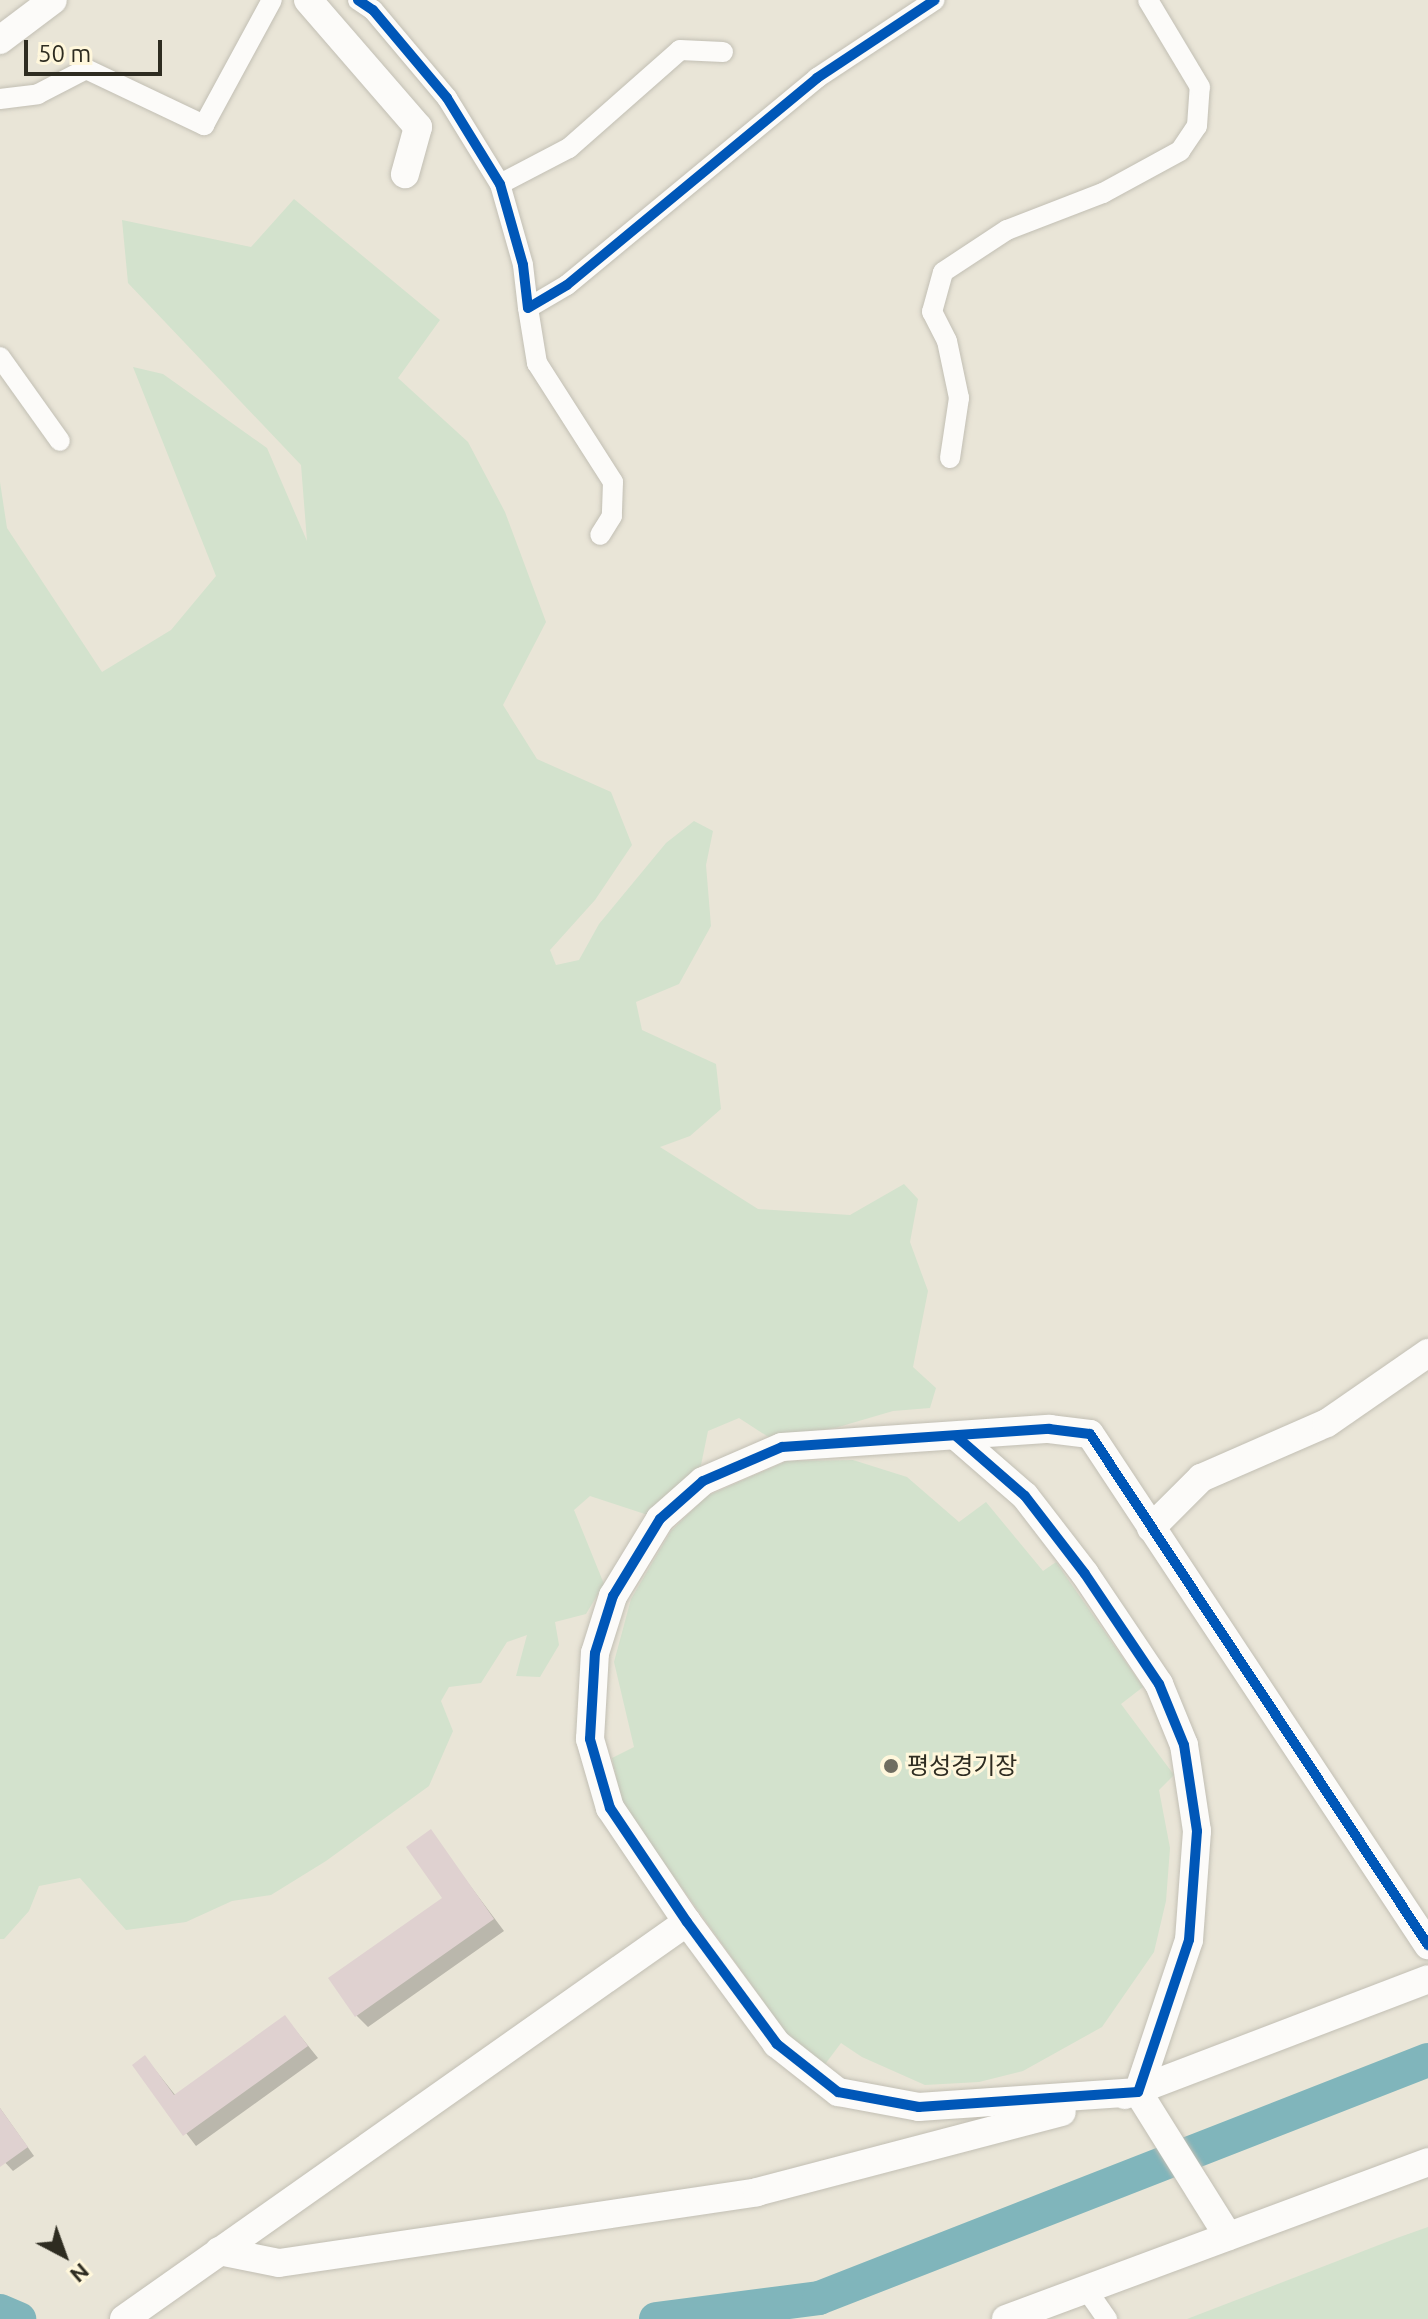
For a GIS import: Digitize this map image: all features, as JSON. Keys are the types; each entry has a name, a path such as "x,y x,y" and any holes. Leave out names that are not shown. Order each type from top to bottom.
{"street":[{"path":"0,40 53,0"},
{"path":"0,99 38,94 86,69 204,125 272,0"},
{"path":"308,0 418,127 405,174"},
{"path":"358,0 373,10 447,98 500,184 523,265 537,363 613,482 612,516 600,535"},
{"path":"528,308 567,285 817,78 935,0"},
{"path":"950,458 959,398 947,341 932,312 943,272 1007,230 1103,193 1180,151 1197,126 1200,87 1148,0"},
{"path":"500,184 569,148 680,50 723,52"},
{"path":"0,357 60,441"},
{"path":"1151,1528 1201,1478 1327,1423 1428,1353"},
{"path":"1138,2092 919,2107 838,2092 777,2044 687,1922 610,1808 590,1739 595,1653 613,1596 660,1519 703,1481 782,1447 1049,1429 1090,1434 1428,1945"},
{"path":"956,1436 1025,1496 1085,1574 1159,1684 1184,1745 1197,1831 1189,1940 1138,2092"},
{"path":"124,2319 687,1922"},
{"path":"219,2251 279,2263 757,2192 1138,2092 1428,1979"},
{"path":"1138,2092 1228,2236"},
{"path":"1006,2319 1428,2162"},
{"path":"1086,2289 1107,2319"}],"green space":[{"path":"294,199 440,320 398,378 468,442 505,512 546,622 503,705 537,759 611,792 632,845 595,900 550,950 556,965 579,960 599,924 666,843 694,821 713,831 706,865 711,926 679,984 636,1002 642,1030 716,1064 721,1109 690,1136 660,1147 758,1209 850,1215 904,1184 918,1199 910,1242 928,1291 913,1367 936,1388 930,1408 893,1411 835,1428 770,1438 739,1418 708,1431 701,1465 654,1517 590,1496 574,1510 604,1584 586,1614 555,1622 559,1645 540,1677 516,1676 527,1635 507,1642 481,1683 449,1687 441,1701 453,1731 429,1786 326,1861 271,1895 232,1901 186,1922 126,1930 80,1878 39,1886 29,1911 4,1939 0,1939 0,482 7,528 102,672 171,630 216,576 133,367 163,374 267,448 307,541 301,465 128,283 122,220 251,247"},
{"name":"평성경기장","path":"853,1460 907,1477 959,1522 986,1502 1043,1571 1056,1562 1143,1687 1121,1704 1174,1775 1159,1790 1170,1848 1166,1901 1154,1952 1102,2027 1023,2071 979,2082 925,2085 862,2057 841,2043 823,2067 788,2036 622,1804 612,1758 634,1747 614,1662 631,1599 671,1531 707,1496 787,1461"},
{"path":"1428,2227 1428,2319 1187,2319 1397,2238"}],"building":[{"path":"431,1829 494,1919 355,2017 328,1978 442,1898 406,1847"},
{"path":"285,2015 308,2046 183,2136 132,2065 145,2055 174,2095"},
{"path":"0,2108 28,2147 0,2167"}],"waterway":[{"path":"656,2319 819,2298 1428,2060"},
{"path":"0,2311 19,2319"}],"cycle path":[{"path":"358,0 373,10 447,98 500,184 523,265 528,308 567,285 817,78 935,0"},
{"path":"956,1436 1025,1496 1085,1574 1159,1684 1184,1745 1197,1831 1189,1940 1138,2092 919,2107 838,2092 777,2044 687,1922 610,1808 590,1739 595,1653 613,1596 660,1519 703,1481 782,1447 1049,1429 1090,1434 1428,1945"}],"place":[{"name":"평성경기장","path":"891,1766"}]}
